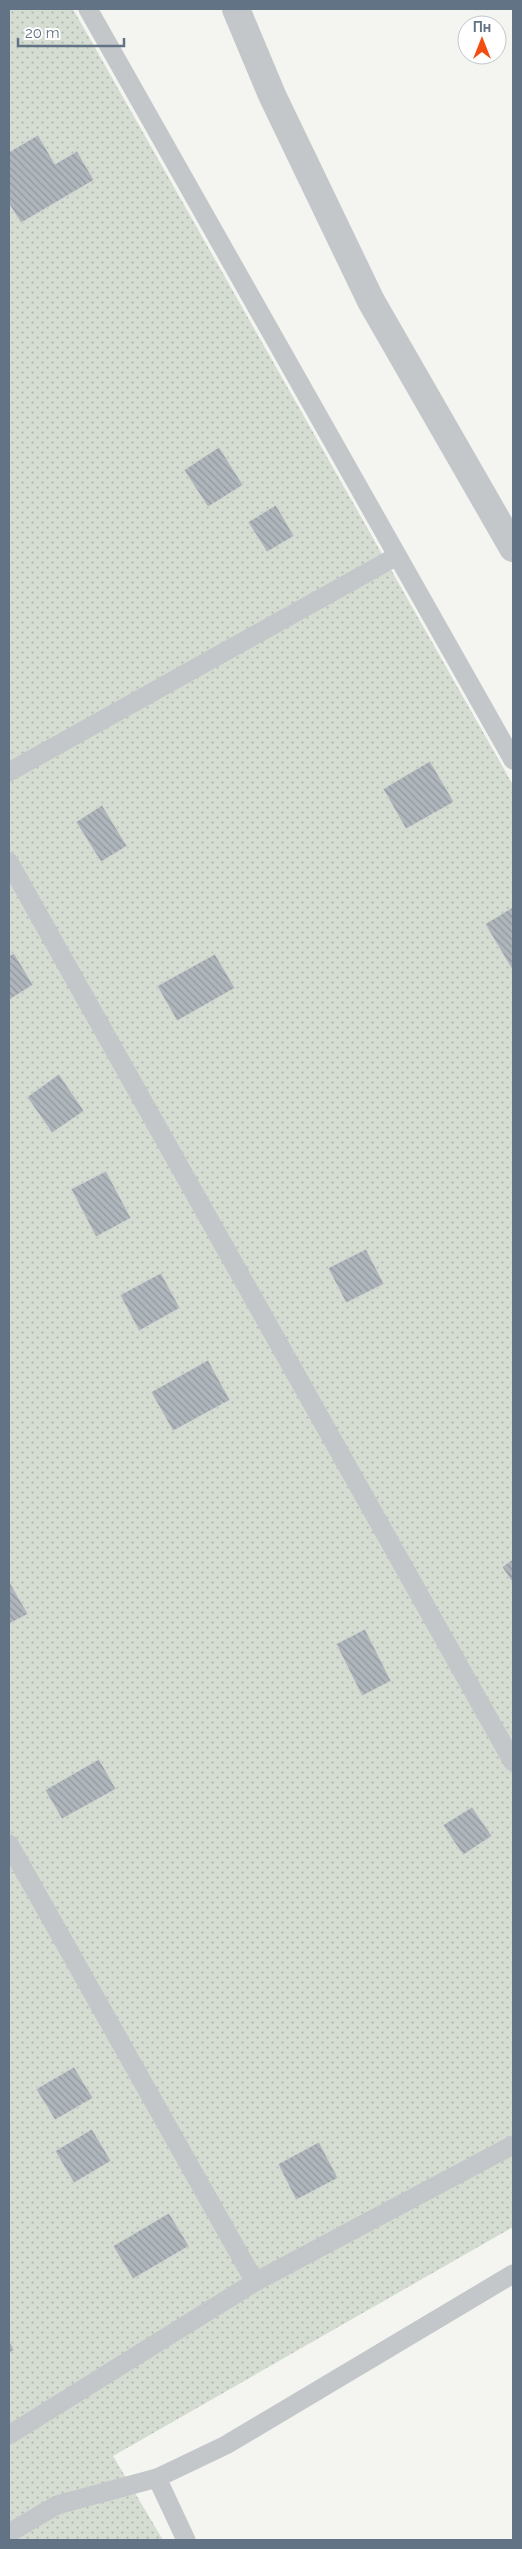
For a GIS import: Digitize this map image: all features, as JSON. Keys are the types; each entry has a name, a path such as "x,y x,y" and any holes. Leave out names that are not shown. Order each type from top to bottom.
{"street":[{"path":"236,9 272,95 371,301 513,548"}],"lane":[{"path":"88,9 513,760"},
{"path":"9,772 397,556"},
{"path":"9,862 513,1762"},
{"path":"9,1844 255,2282"},
{"path":"9,2434 255,2282 513,2145"},
{"path":"9,2533 57,2505 157,2478 226,2445 513,2274"},
{"path":"157,2478 186,2540"}],"shaded area":[{"path":"9,9 73,9 513,785 513,2227 113,2456 163,2540 9,2540"}],"building":[{"path":"38,135 55,164 77,151 94,180 21,223 9,204 9,152"},
{"path":"219,447 243,485 208,507 184,470"},
{"path":"276,505 294,536 267,552 248,522"},
{"path":"430,761 454,802 406,829 383,789"},
{"path":"102,805 127,846 101,862 76,822"},
{"path":"513,907 513,971 485,924"},
{"path":"14,953 33,985 9,1000 9,956"},
{"path":"215,954 235,988 177,1021 157,986"},
{"path":"59,1074 84,1111 52,1133 27,1097"},
{"path":"106,1171 131,1218 96,1237 71,1189"},
{"path":"366,1249 384,1284 346,1303 328,1268"},
{"path":"161,1273 180,1308 139,1331 120,1295"},
{"path":"208,1360 230,1400 173,1431 151,1392"},
{"path":"513,1559 513,1583 502,1567"},
{"path":"9,1581 28,1614 9,1624"},
{"path":"365,1629 391,1681 362,1696 336,1644"},
{"path":"99,1759 116,1789 62,1819 45,1790"},
{"path":"472,1807 492,1836 463,1855 443,1825"},
{"path":"74,2067 93,2098 55,2120 36,2089"},
{"path":"92,2129 111,2161 74,2183 55,2151"},
{"path":"319,2142 338,2178 296,2200 278,2164"},
{"path":"169,2213 189,2246 133,2279 113,2246"},
{"path":"9,2340 14,2350 9,2353"}]}
